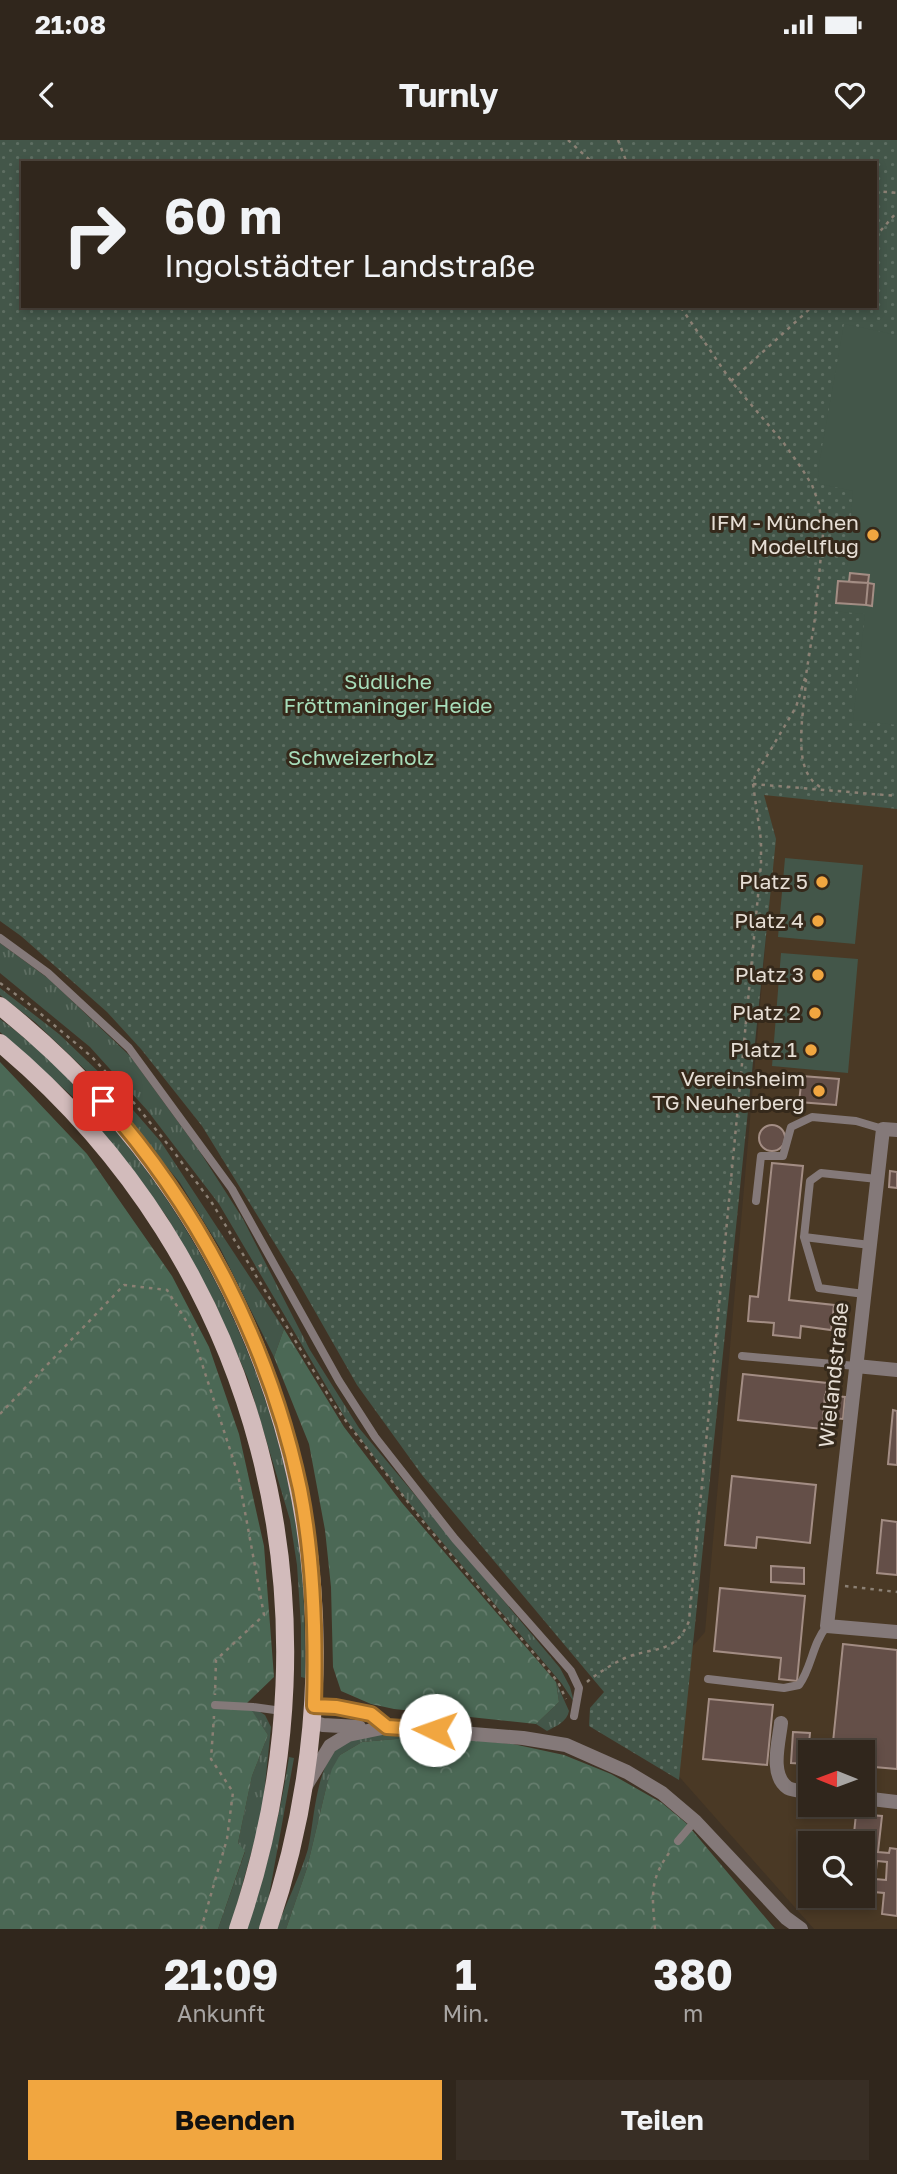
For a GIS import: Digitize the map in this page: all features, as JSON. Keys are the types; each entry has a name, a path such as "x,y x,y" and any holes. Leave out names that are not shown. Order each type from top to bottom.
{"main road":[{"path":"0,1006 31,1030 90,1086 128,1129 173,1189 215,1258 247,1326 277,1405 300,1489 314,1604 313,1714 304,1790 290,1854 268,1929"},
{"path":"0,1043 42,1079 90,1129 133,1184 183,1262 217,1331 245,1400 264,1466 276,1524 284,1587 287,1653 285,1712 276,1784 265,1838 239,1929"},
{"path":"285,1712 313,1714"}],"street":[{"name":"Wielandstraße","path":"827,1626 877,1179 890,1130"},
{"path":"856,1366 897,1370"},
{"path":"827,1626 897,1632"},
{"path":"313,1714 345,1727 387,1727 510,1737 566,1745 628,1772 662,1793 695,1821 786,1918 801,1929"},
{"path":"780,1723 776,1768 780,1779 789,1788 798,1790"},
{"path":"304,1790 330,1746 348,1735 387,1727"},
{"path":"875,1799 897,1802"}],"lane":[{"path":"0,938 48,973 129,1048 179,1113 232,1189 339,1381 375,1437 456,1539 570,1671 579,1688 574,1716"},
{"path":"757,1201 761,1156 783,1156 791,1126 812,1117 856,1121 890,1130"},
{"path":"864,1294 819,1288 804,1237 810,1181 821,1173 877,1179"},
{"path":"804,1237 870,1245"},
{"path":"742,1356 856,1366"},
{"path":"708,1679 784,1688 799,1685 806,1675 817,1638 827,1626"},
{"path":"215,1705 285,1712"},
{"path":"678,1841 695,1821"}],"path":[{"path":"568,140 591,161"},
{"path":"618,140 626,161"},
{"path":"877,191 897,193"},
{"path":"877,235 897,212"},
{"path":"681,308 731,381 783,442 812,485 819,504 823,534 801,742 804,764 811,779 824,790"},
{"path":"731,381 811,308"},
{"path":"596,1675 626,1658 669,1647 683,1635 689,1621 761,864 761,840 753,784 755,776 796,707 806,676"},
{"path":"753,784 897,796"},
{"path":"0,984 29,1004 92,1057 174,1152 212,1203 336,1408 420,1518 558,1682 574,1716"},
{"path":"0,1414 124,1285 167,1290 190,1326 237,1474 264,1615 216,1660 211,1759 233,1792 227,1839 201,1929"},
{"path":"831,1585 897,1592"},
{"path":"655,1929 652,1887 663,1861 678,1841"}],"shaded area":[{"path":"763,794 897,807 897,1929 814,1929 629,1720 705,1632 775,835"}],"green space":[{"name":"Südliche Fröttmaninger Heide","path":"0,140 897,140 897,809 764,795 776,839 679,1780 589,1726 590,1708 604,1692 422,1475 357,1385 296,1278 202,1126 141,1049 107,1012 21,936 0,921"},
{"name":"IFM - München Modellflug","path":"844,324 897,335 897,725 853,720 865,614 832,611 834,579 846,579 853,491 820,484 818,470"},
{"path":"785,858 863,865 855,944 778,937"},
{"path":"0,943 49,979 130,1056 200,1152 243,1219 310,1350 359,1428 560,1668 574,1702 562,1684 405,1498 345,1418 219,1204 147,1110 90,1047 0,973"},
{"path":"781,953 858,959 848,1073 772,1066"},
{"path":"0,988 59,1034 106,1079 161,1142 284,1329 274,1357 220,1248 180,1183 98,1082 35,1022 0,995"},
{"path":"0,1019 64,1074 121,1138 156,1184 216,1282 261,1388 291,1499 303,1587 305,1678 301,1677 297,1565 290,1520 248,1379 214,1301 167,1217 115,1147 73,1097 0,1032"},
{"path":"0,1062 87,1154 172,1276 209,1347 239,1434 264,1546 274,1677 247,1703 268,1735 252,1776 238,1843 245,1851 218,1929 0,1929"},
{"path":"284,1329 344,1427 402,1503 556,1682 559,1702 536,1724 394,1709 371,1704 341,1691 333,1667 331,1587 325,1530 309,1444 274,1357"},
{"path":"556,1682 569,1711 564,1721 547,1731 536,1724 559,1702"},
{"path":"247,1704 265,1715 271,1727 262,1814 230,1929 218,1929 245,1852 238,1843 252,1776 268,1735"},
{"path":"372,1735 431,1736 362,1742 340,1755 326,1788 307,1868 286,1929 277,1929 308,1849 318,1790 328,1761 336,1749 347,1742"},
{"path":"431,1736 513,1744 564,1755 611,1774 662,1803 686,1823 775,1929 286,1929 307,1868 326,1788 340,1755 362,1742"},
{"path":"289,1757 294,1758 268,1901 259,1929 247,1929 272,1844"}],"building":[{"path":"850,573 869,575 868,583 849,582"},
{"path":"838,581 868,583 866,605 836,603"},
{"path":"868,583 874,584 872,606 866,605"},
{"name":"Vereinsheim TG Neuherberg","path":"802,1076 839,1079 836,1105 799,1102"},
{"path":"772,1125 781,1129 785,1138 781,1147 772,1151 763,1147 759,1138 763,1129"},
{"path":"772,1163 803,1166 789,1300 834,1305 831,1330 801,1326 800,1338 773,1335 774,1323 748,1321 750,1296 758,1297"},
{"path":"890,1171 897,1172 897,1188 889,1187"},
{"path":"743,1374 827,1383 822,1429 738,1420"},
{"path":"825,1395 845,1397 843,1419 823,1417"},
{"path":"893,1410 897,1411 897,1465 888,1464"},
{"path":"732,1476 816,1485 810,1543 757,1537 756,1548 725,1545"},
{"path":"882,1520 897,1522 897,1575 877,1573"},
{"path":"771,1566 804,1568 804,1584 771,1582"},
{"path":"720,1588 805,1596 797,1681 779,1679 781,1658 714,1651"},
{"path":"843,1644 897,1650 897,1769 875,1767 875,1740 833,1740"},
{"path":"709,1699 773,1705 767,1765 703,1759"},
{"path":"793,1732 810,1733 809,1740 798,1740 798,1763 791,1763"},
{"path":"882,1816 878,1852 889,1853 890,1848 897,1849 897,1916 882,1914 884,1893 875,1892 875,1879 875,1831 854,1831 856,1817","holes":["877,1861 887,1862 886,1880 875,1879"]}],"place":[{"name":"IFM - München Modellflug","path":"873,535"},
{"name":"Platz 5","path":"822,882"},
{"name":"Platz 4","path":"818,921"},
{"name":"Platz 3","path":"818,975"},
{"name":"Platz 2","path":"815,1013"},
{"name":"Platz 1","path":"811,1050"},
{"name":"Vereinsheim TG Neuherberg","path":"819,1091"}],"route":[{"path":"103,1101 128,1129 173,1189 215,1258 247,1326 277,1405 300,1489 308,1544 314,1604 314,1706 371,1714 387,1727 435,1730"}],"park label":[{"name":"Schweizerholz","path":"361,758"}]}
